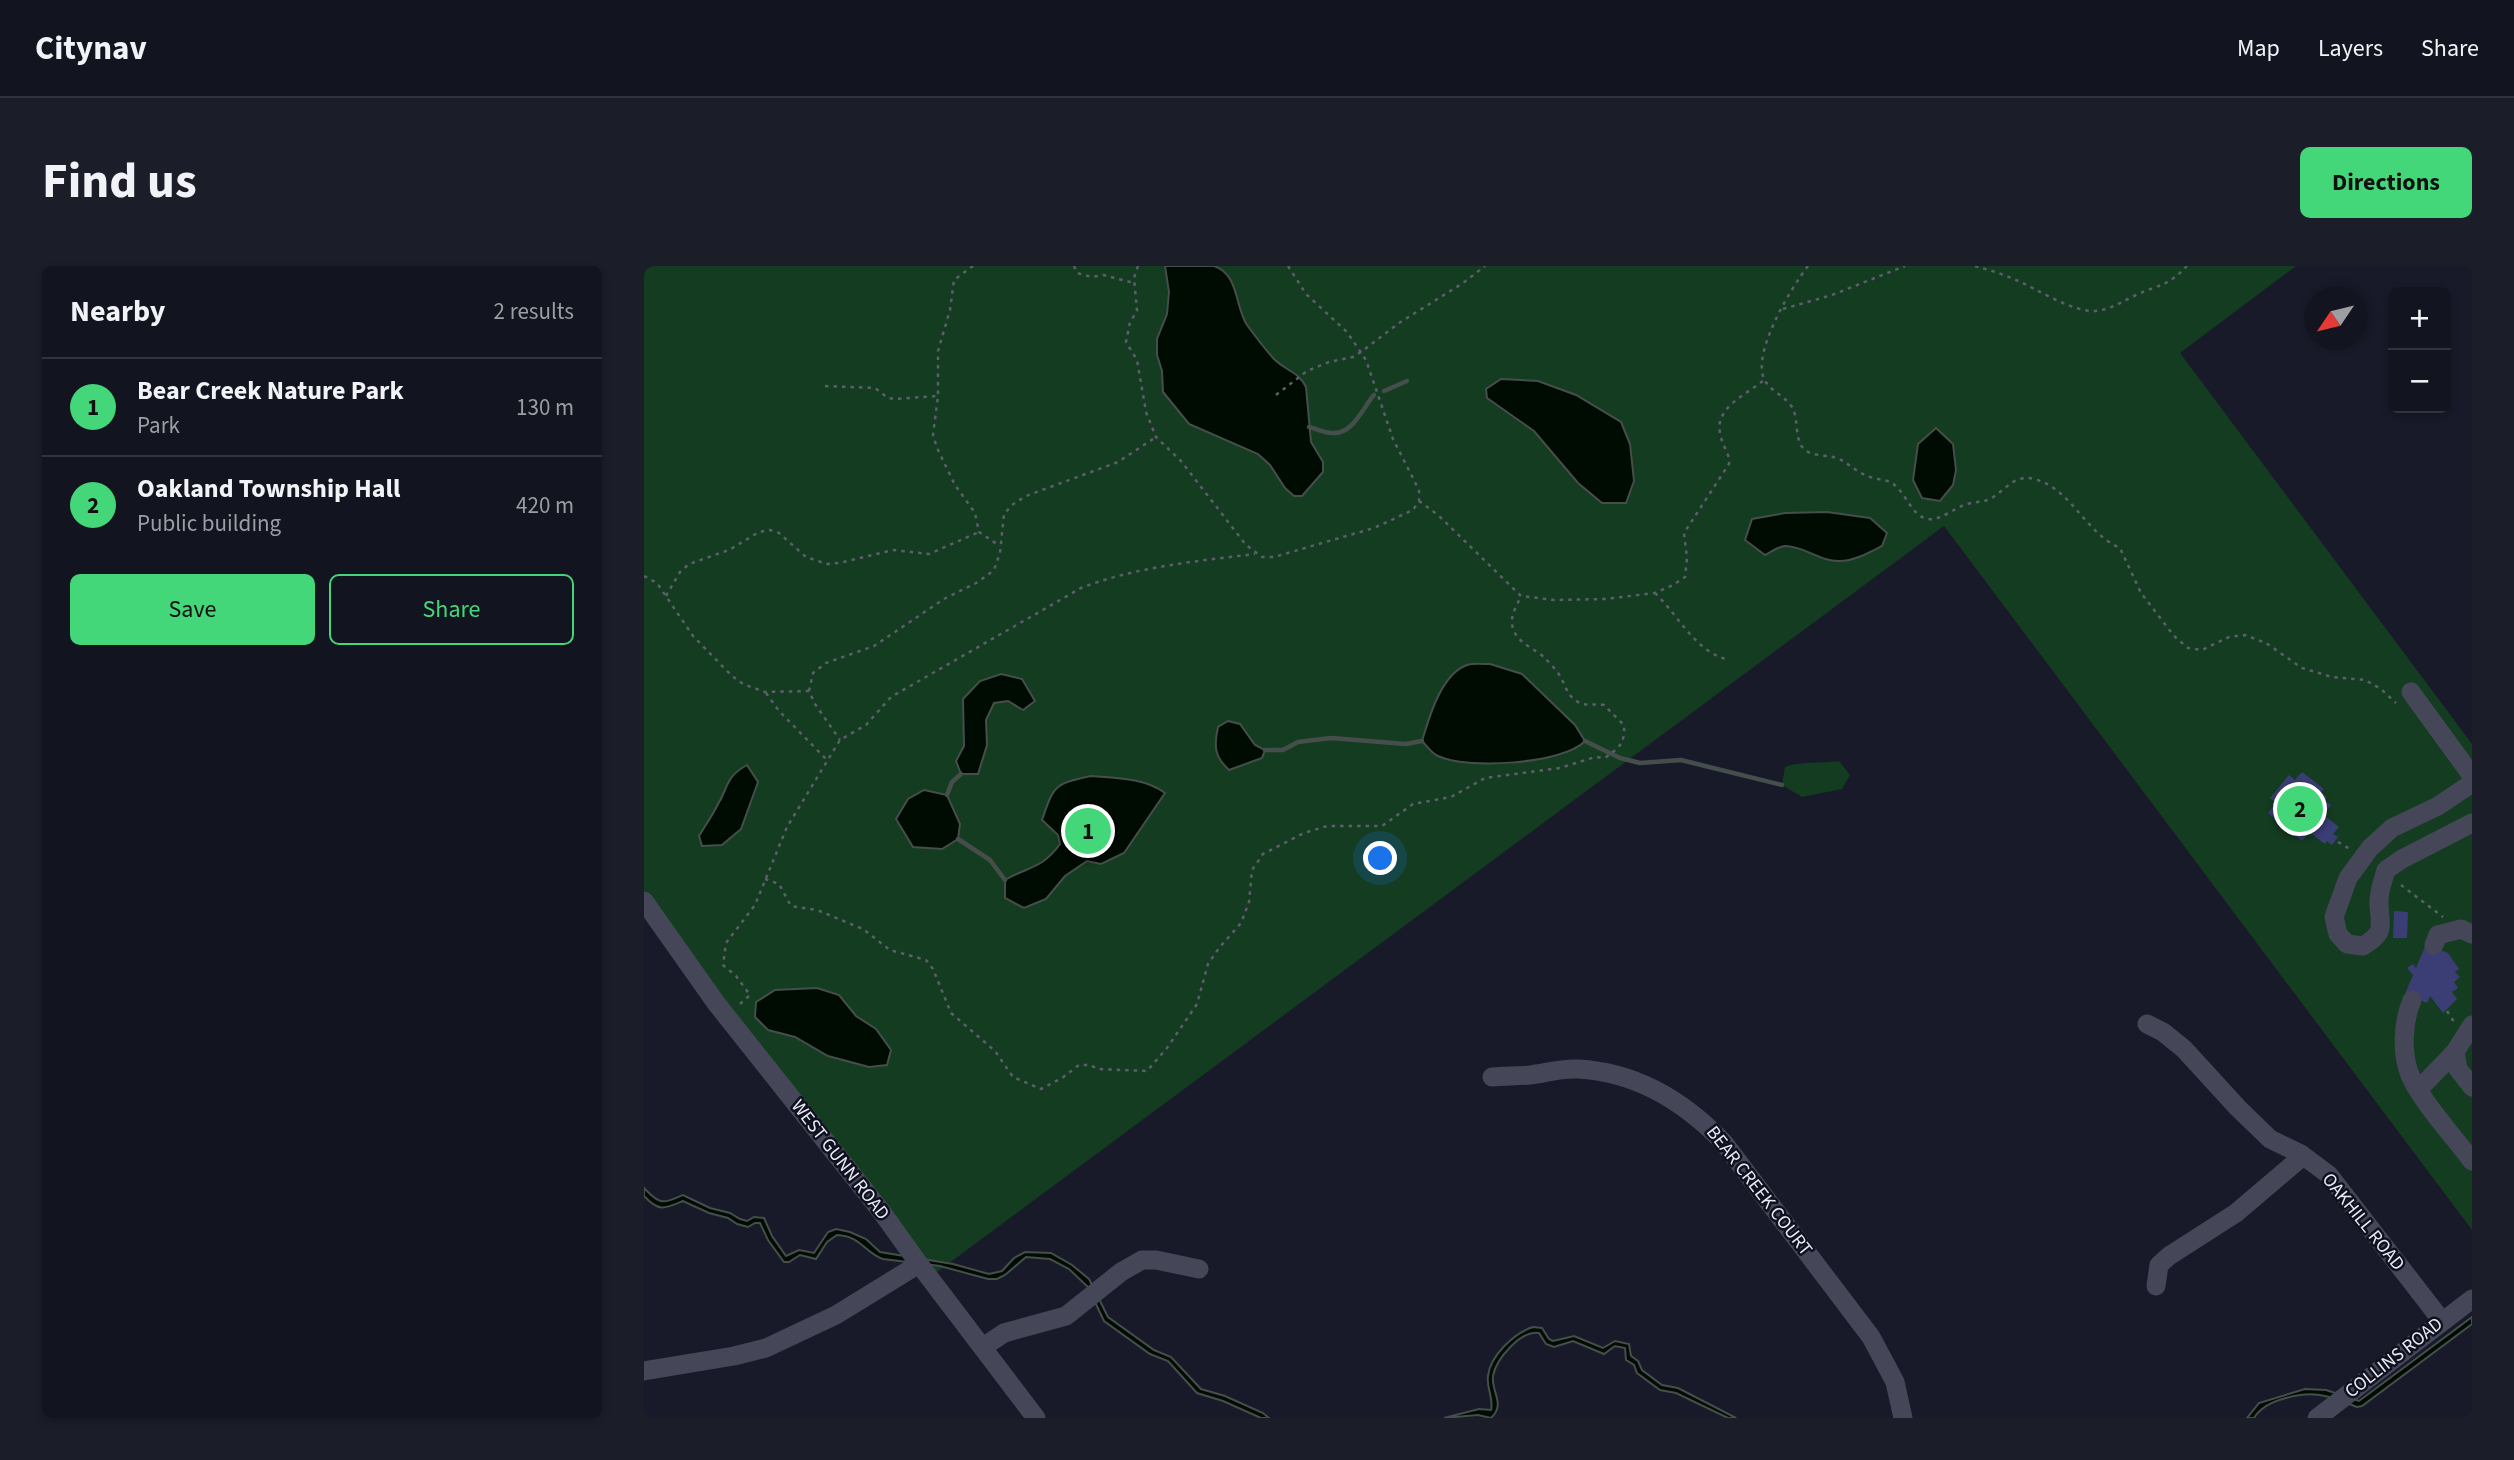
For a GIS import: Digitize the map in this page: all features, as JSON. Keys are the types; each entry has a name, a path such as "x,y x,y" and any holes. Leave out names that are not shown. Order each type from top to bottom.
{"street":[{"path":"2405,699 2472,776"},
{"path":"2472,783 2438,806 2392,828 2370,848 2348,878 2334,917 2338,934 2347,944 2363,946 2376,938 2382,922 2379,902 2386,870 2472,823"},
{"name":"WEST GUNN ROAD","path":"644,901 727,1016 881,1211 1036,1418"},
{"path":"2434,945 2438,935 2461,929 2472,934"},
{"path":"2412,1000 2407,1012 2404,1043 2410,1075 2472,1161"},
{"name":"OAKHILL ROAD","path":"2147,1024 2164,1032 2184,1049 2245,1116 2270,1139 2302,1156 2329,1175 2442,1321"},
{"path":"2419,1089 2455,1052 2472,1026"},
{"path":"2455,1052 2458,1069 2472,1087"},
{"name":"BEAR CREEK COURT","path":"1492,1077 1530,1075 1555,1070 1600,1071 1641,1083 1701,1119 1724,1143 1871,1337 1895,1382 1903,1418"},
{"path":"2156,1286 2159,1265 2169,1256 2236,1213 2302,1156"},
{"path":"983,1347 1004,1333 1066,1316 1121,1272 1142,1260 1156,1260 1199,1269"},
{"path":"644,1371 766,1348 836,1315 919,1264"},
{"name":"COLLINS ROAD","path":"2317,1418 2472,1299"}],"path":[{"path":"973,266 954,280 950,310 938,351 933,428 937,448 955,485 975,513 979,532 1000,546"},
{"path":"1074,266 1077,273 1084,276 1103,275 1134,283"},
{"path":"1138,266 1134,283 1137,311 1130,322 1126,342 1137,360 1146,412 1156,437 1181,461 1255,554 1274,557 1296,553 1383,524 1413,510 1419,501"},
{"path":"1288,266 1306,294 1348,332 1362,352 1393,439 1415,481 1419,501 1521,596 1554,600 1605,599 1655,593 1685,577 1687,558 1684,533 1729,464 1730,457 1720,436 1718,423 1723,411 1764,380"},
{"path":"1276,395 1307,372 1362,352 1399,323 1485,266"},
{"path":"1808,266 1797,281 1760,365 1764,380 1786,398 1793,410 1803,448 1814,455 1845,461 1864,475 1890,482 1900,488 1918,514 1928,519 1971,502 1981,503 1995,496 2006,485 2025,477 2036,479 2052,486 2107,542 2120,548 2141,593 2174,636 2188,648 2202,650 2228,638 2245,635 2266,643 2302,668 2332,677 2345,676 2365,680 2405,699"},
{"path":"1783,310 1832,295 1905,266"},
{"path":"1975,266 2014,279 2077,308 2094,312 2115,307 2138,294 2159,288 2176,278 2188,266"},
{"path":"825,386 875,388 888,398 896,399 937,396"},
{"path":"840,740 809,691 813,673 825,663 874,646 944,598 988,575 998,562 1004,514 1012,505 1026,496 1118,462 1156,437"},
{"path":"666,597 680,572 689,564 703,561 759,532 770,530 779,533 806,557 827,564 893,550 929,554 979,532"},
{"path":"727,1016 750,995 736,976 723,965 726,943 755,905 787,827 840,740 866,725 891,697 1081,588 1103,580 1163,568 1255,554"},
{"path":"644,576 657,583 693,636 743,684 765,692 809,691"},
{"path":"1655,593 1700,646 1715,657 1729,660"},
{"path":"765,879 779,884 791,906 817,910 863,929 890,950 926,960 933,969 951,1013 995,1051 1013,1077 1041,1088 1062,1078 1079,1065 1090,1065 1098,1069 1147,1071 1167,1048 1197,1004 1208,964 1241,923 1249,902 1252,870 1263,854 1304,833 1327,826 1382,826 1413,804 1451,797 1485,778 1560,768 1595,757 1605,758 1621,746 1625,738 1624,725 1604,705 1583,705 1576,701 1564,689 1560,676 1545,659 1534,648 1519,640 1513,631 1511,619 1521,596"},
{"path":"765,692 779,711 827,760"}],"green space":[{"path":"644,266 2296,266 2180,353 2472,744 2472,1230 1944,526 925,1281 644,896"},
{"path":"1839,761 1850,775 1842,789 1802,797 1782,785 1785,767"}],"shaded area":[{"path":"1165,266 1214,266 1222,270 1232,283 1247,325 1274,359 1296,375 1306,387 1311,442 1323,462 1323,472 1302,496 1294,496 1285,488 1270,465 1258,454 1189,424 1163,392 1157,339 1167,314 1169,292"},
{"path":"1501,379 1538,381 1576,395 1621,422 1630,444 1634,481 1626,503 1602,503 1578,483 1534,431 1487,398 1486,389"},
{"path":"1936,428 1953,444 1956,470 1953,485 1940,501 1922,498 1913,480 1918,444"},
{"path":"1827,512 1870,518 1887,533 1882,546 1856,558 1833,561 1799,548 1785,546 1765,555 1745,540 1752,519 1785,513"},
{"path":"1490,664 1522,674 1575,725 1585,741 1574,749 1557,755 1514,762 1470,763 1434,754 1422,741 1432,709 1443,687 1450,677 1467,665"},
{"path":"1001,674 1022,679 1035,701 1023,710 1008,701 994,703 986,720 987,745 978,774 961,774 956,761 964,746 963,699 980,681"},
{"path":"1228,721 1240,724 1255,745 1265,750 1262,758 1229,770 1224,765 1216,750 1216,740 1218,727"},
{"path":"747,765 758,782 741,829 722,845 702,846 699,836 728,783 734,774"},
{"path":"1091,776 1149,784 1165,793 1124,853 1101,864 1087,861 1065,876 1046,899 1024,908 1005,898 1005,880 1041,863 1060,844 1058,835 1042,820 1053,793 1062,784"},
{"path":"924,790 947,795 960,824 958,839 942,849 913,847 896,819 908,799"},
{"path":"817,988 839,995 856,1016 876,1029 891,1050 887,1065 869,1067 828,1056 795,1037 768,1030 755,1017 756,1002 775,990"},
{"path":"644,1188 654,1198 662,1201 683,1195 747,1221 754,1217 764,1218 786,1256 799,1250 814,1253 828,1232 836,1229 866,1239 880,1252 953,1264 989,1274 1002,1271 1014,1258 1025,1252 1051,1253 1089,1279 1108,1317 1154,1350 1171,1357 1201,1389 1225,1396 1269,1418 1261,1418 1197,1393 1168,1361 1150,1354 1104,1321 1088,1287 1069,1269 1050,1259 1026,1257 1005,1275 988,1279 940,1266 883,1259 852,1238 837,1235 827,1242 816,1259 800,1255 784,1262 760,1223 748,1227 737,1224 683,1201 658,1207 644,1196"},
{"path":"2472,1317 2472,1324 2362,1406 2357,1407 2325,1396 2296,1396 2276,1401 2259,1411 2254,1418 2247,1418 2259,1403 2305,1389 2326,1390 2359,1401"},
{"path":"1533,1327 1542,1328 1553,1341 1574,1336 1603,1348 1615,1341 1629,1344 1631,1356 1638,1361 1642,1370 1662,1385 1678,1388 1736,1418 1728,1418 1676,1393 1660,1390 1637,1373 1634,1365 1626,1360 1625,1348 1615,1346 1604,1354 1573,1341 1554,1347 1546,1344 1539,1333 1532,1333 1510,1347 1495,1369 1493,1382 1498,1403 1491,1418 1478,1415 1444,1418 1479,1409 1491,1410 1488,1380 1493,1361 1511,1340"}],"building":[{"path":"2302,772 2324,789 2321,792 2331,805 2324,815 2339,827 2333,834 2338,837 2332,845 2327,841 2325,844 2309,832 2302,841 2268,813 2276,803 2270,798 2289,775 2295,780"},
{"path":"2394,911 2408,912 2407,938 2393,938"},
{"path":"2426,944 2448,953 2459,969 2455,972 2460,977 2454,982 2458,988 2452,992 2457,999 2443,1013 2430,996 2427,1003 2405,994 2413,975 2407,968 2413,964 2416,968"}],"waterway":[{"path":"1384,391 1407,381"},
{"path":"1309,427 1329,433 1346,430 1374,395"},
{"path":"1265,750 1283,750 1298,742 1331,738 1406,744 1422,741"},
{"path":"1585,741 1620,758 1640,763 1681,760 1782,785"},
{"path":"947,795 952,782 961,774"},
{"path":"958,839 990,860 1005,880"}],"place":[{"name":"Oakland Township Hall","path":"2300,809"},
{"name":"Bear Creek Nature Park","path":"1088,831"}]}
